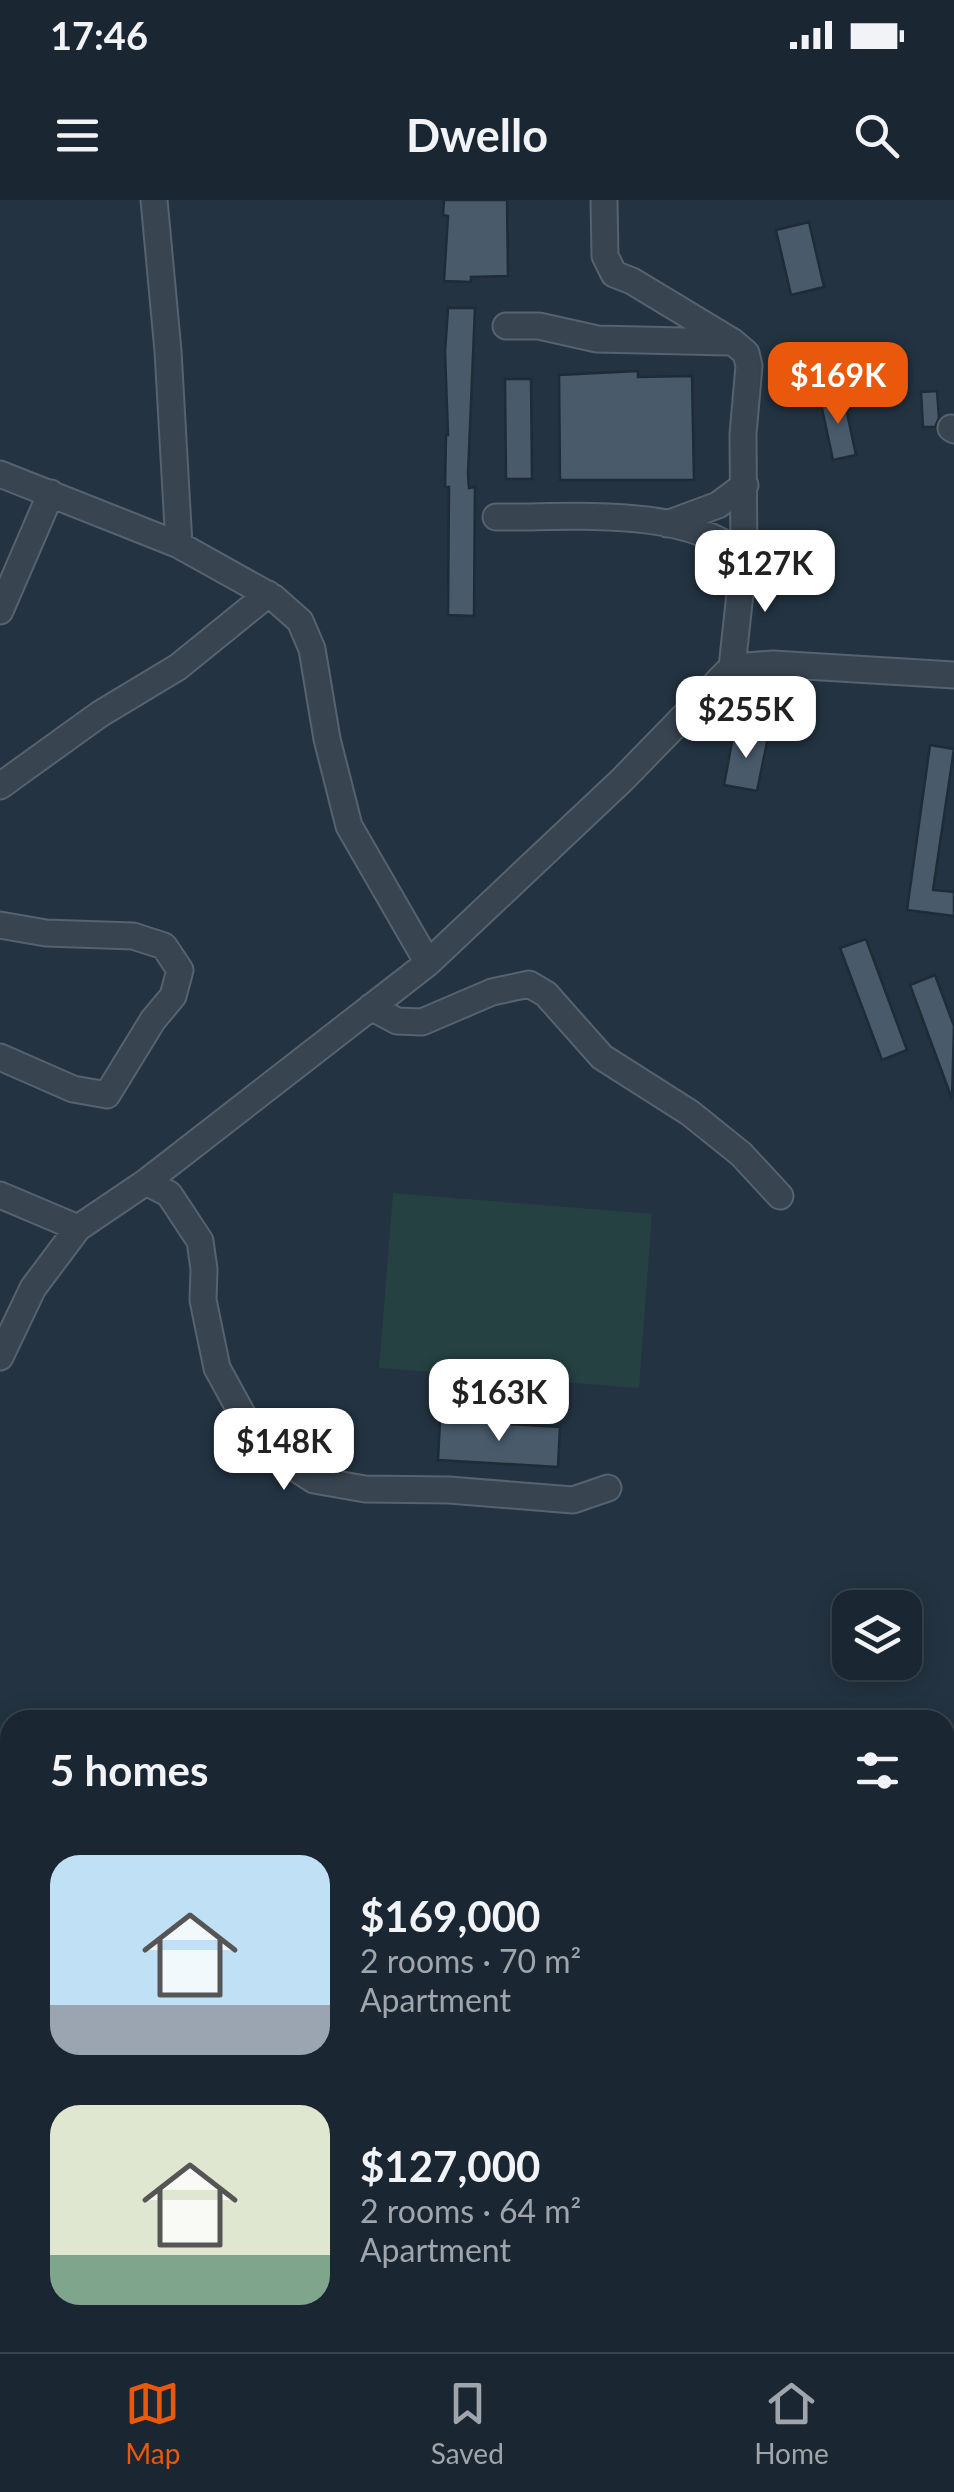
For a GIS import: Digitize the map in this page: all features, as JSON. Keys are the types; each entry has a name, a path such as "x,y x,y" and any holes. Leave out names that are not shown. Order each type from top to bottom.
{"street":[{"path":"154,200 179,545"},
{"path":"0,1358 33,1288 78,1228 146,1182 428,964 622,780 732,667 744,557 743,434 749,366 746,353 614,274 605,256 604,200"},
{"path":"506,326 540,326 596,339 733,342"},
{"path":"0,474 179,545 268,594 300,621 312,650 327,739 348,826 428,964"},
{"path":"667,524 718,505 744,486"},
{"path":"0,611 51,494"},
{"path":"496,518 620,518 667,524 727,543 744,557"},
{"path":"0,786 100,714 178,667 268,594"},
{"path":"732,667 773,664 954,675"},
{"path":"0,925 46,933 133,936 164,946 180,970 173,996 153,1020 107,1096 73,1089 0,1058"},
{"path":"371,1007 398,1021 422,1022 492,992 529,984 546,994 602,1057 690,1113 741,1154 780,1196"},
{"path":"146,1182 169,1194 200,1241 203,1300 217,1368 246,1421 288,1462 314,1480 366,1489 449,1490 573,1500 608,1488"},
{"path":"0,1195 78,1228"}],"green space":[{"path":"393,1193 652,1214 639,1388 379,1368"}],"building":[{"path":"444,200 507,200 508,276 471,277 471,282 444,281 448,216 443,215"},
{"path":"809,222 824,287 791,295 776,230"},
{"path":"448,308 475,308 468,475 469,488 475,487 474,616 448,615"},
{"path":"638,371 638,377 692,376 694,480 560,480 559,375"},
{"path":"505,379 531,379 532,479 506,479"},
{"path":"937,391 939,418 935,427 923,427 921,392"},
{"path":"843,394 856,455 833,460 820,399"},
{"path":"734,731 768,737 757,791 724,785"},
{"path":"930,745 954,749 933,890 954,892 954,916 907,910"},
{"path":"866,939 907,1050 882,1060 840,948"},
{"path":"935,975 954,1026 952,1099 910,985"},
{"path":"440,1420 560,1427 558,1467 438,1460"}]}
